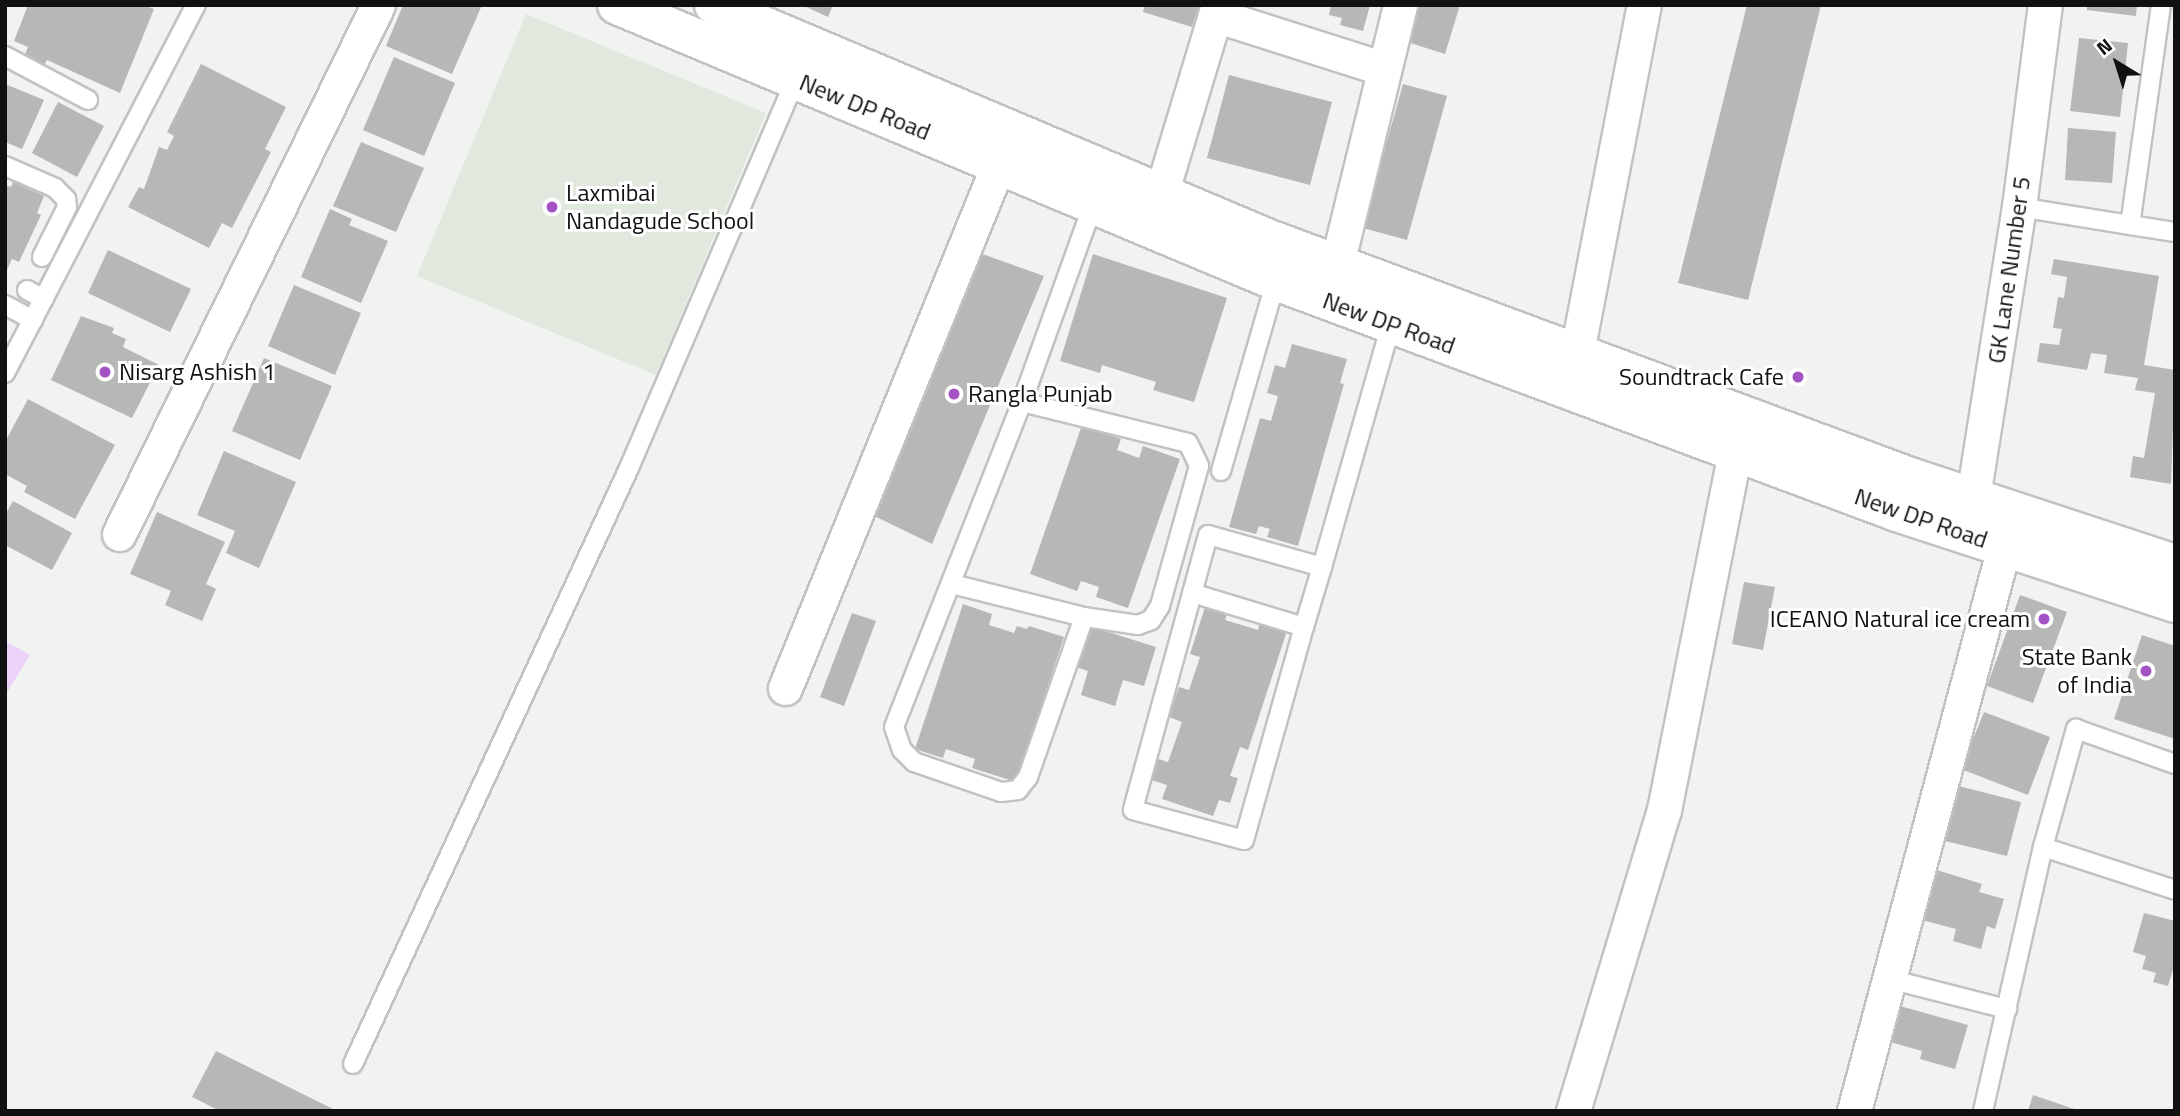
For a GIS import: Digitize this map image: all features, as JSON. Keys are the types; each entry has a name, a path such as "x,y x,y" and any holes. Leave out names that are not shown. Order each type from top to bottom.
{"main road":[{"name":"New DP Road","path":"617,5 694,20 796,79 1094,202 1276,281 1735,452 1971,515 2175,564"},
{"name":"New DP Road","path":"714,5 1161,194 1337,264 1577,352 1971,515 2004,547 2175,603"}],"street":[{"path":"118,534 378,5"},
{"path":"1337,264 1400,5"},
{"path":"1577,352 1644,5"},
{"name":"GK Lane Number 5","path":"1971,515 2019,207 2046,5"},
{"path":"1161,194 1217,10 1384,69"},
{"path":"785,688 999,163"},
{"path":"1573,1111 1668,797 1735,452"},
{"path":"1854,1111 2004,547"}],"lane":[{"path":"5,373 196,5"},
{"path":"2130,225 2161,5"},
{"path":"5,56 88,100"},
{"path":"353,1064 629,468 796,79"},
{"path":"5,166 55,187 66,199 67,206 42,257"},
{"path":"1084,617 1028,777 1018,790 1001,792 914,762 902,750 894,727 1022,402 1094,202"},
{"path":"2019,207 2175,233"},
{"path":"1221,471 1276,281"},
{"path":"27,290 44,299"},
{"path":"7,312 33,320"},
{"path":"1322,566 1208,535 1133,810 1244,840 1391,324"},
{"path":"952,584 1084,617 1138,625 1151,620 1160,606 1199,466 1196,453 1178,440 1022,402"},
{"path":"1192,593 1304,627"},
{"path":"1983,1111 2043,847 2076,729 2175,764"},
{"path":"2043,847 2175,890"},
{"path":"1889,979 2007,1009"}],"shaded area":[{"path":"526,14 766,113 656,375 417,276"},
{"path":"5,641 30,655 5,696"}],"building":[{"path":"28,5 144,5 154,9 120,93 47,60 43,67 23,59 28,47 14,41"},
{"path":"403,5 482,5 452,74 386,46"},
{"path":"802,5 833,5 828,17"},
{"path":"1145,5 1199,5 1192,27 1143,12"},
{"path":"1331,5 1370,5 1363,31 1340,25 1342,18 1329,15"},
{"path":"1412,5 1460,5 1445,54 1401,40"},
{"path":"1747,5 1821,5 1748,300 1678,283"},
{"path":"2087,5 2137,5 2136,16 2087,10"},
{"path":"2079,38 2128,43 2120,117 2070,111"},
{"path":"394,57 455,83 424,156 363,130"},
{"path":"201,64 286,107 265,149 271,152 232,228 222,223 209,248 128,207 139,187 144,189 159,147 167,150 174,136 167,132"},
{"path":"1229,75 1332,102 1310,185 1207,158"},
{"path":"5,84 44,100 22,149 5,142"},
{"path":"1403,84 1447,96 1407,240 1363,228"},
{"path":"58,102 104,126 77,177 32,153"},
{"path":"2068,128 2116,132 2112,183 2065,180"},
{"path":"361,142 424,168 396,232 333,206"},
{"path":"13,182 44,196 37,213 41,215 19,262 12,259 5,274 5,185 11,187"},
{"path":"330,209 352,219 349,225 388,241 361,303 301,277"},
{"path":"108,250 191,289 170,332 88,293"},
{"name":"Rangla Punjab","path":"974,251 1044,276 932,544 864,511"},
{"path":"1093,254 1227,298 1194,402 1153,390 1156,382 1102,365 1100,373 1060,361"},
{"path":"2054,259 2159,276 2144,365 2175,370 2171,484 2130,477 2133,456 2144,458 2155,393 2135,390 2138,378 2104,373 2107,355 2091,353 2087,370 2037,362 2040,343 2059,345 2062,329 2053,328 2058,297 2064,298 2067,277 2051,274"},
{"path":"294,285 361,313 335,375 268,346"},
{"name":"Nisarg Ashish 1","path":"81,316 114,328 112,333 126,339 123,347 159,365 132,418 51,380"},
{"path":"1292,344 1347,359 1340,383 1344,384 1298,546 1267,537 1270,529 1259,526 1256,534 1229,527 1260,418 1271,421 1278,396 1267,393 1275,365 1285,368"},
{"path":"264,358 332,386 300,460 232,431"},
{"path":"28,399 115,445 75,519 24,492 27,486 5,474 5,442"},
{"path":"1082,425 1121,439 1117,450 1139,458 1143,446 1180,459 1128,608 1096,597 1099,587 1081,581 1077,591 1030,574"},
{"path":"224,451 296,482 259,568 226,553 235,531 197,515"},
{"path":"13,501 72,533 52,570 5,545 5,515"},
{"path":"157,512 225,542 206,584 216,589 202,621 165,605 171,591 130,574"},
{"path":"1744,582 1775,587 1763,650 1732,644"},
{"path":"2020,595 2067,612 2033,703 1987,686"},
{"path":"963,604 992,614 989,625 1014,633 1017,626 1027,629 1029,626 1064,637 1016,782 972,768 975,759 946,749 943,758 915,749"},
{"path":"1206,604 1228,611 1225,620 1258,630 1260,622 1287,631 1248,750 1240,747 1230,776 1238,778 1230,803 1219,800 1213,816 1162,799 1167,785 1148,779 1155,758 1168,762 1182,722 1169,717 1179,687 1189,690 1200,657 1190,654"},
{"path":"852,613 876,621 844,706 820,697"},
{"path":"1086,625 1156,647 1144,686 1123,680 1115,706 1081,695 1088,671 1073,666"},
{"path":"2142,635 2175,646 2175,739 2114,719"},
{"path":"1984,712 2050,737 2028,795 1961,769"},
{"path":"1955,785 2021,802 2007,856 1941,840"},
{"path":"1937,870 1982,884 1979,892 2004,899 1995,929 1987,926 1981,949 1953,941 1956,929 1922,920"},
{"path":"2144,913 2175,921 2175,963 2168,986 2153,982 2156,973 2142,969 2146,956 2133,952"},
{"path":"1900,1006 1968,1025 1955,1069 1920,1059 1922,1051 1890,1042"},
{"path":"216,1051 337,1111 220,1111 192,1097"},
{"path":"2033,1095 2077,1110 2077,1111 2028,1111"}],"place":[{"name":"Laxmibai Nandagude School","path":"552,207"},
{"name":"Nisarg Ashish 1","path":"105,372"},
{"name":"Soundtrack Cafe","path":"1798,377"},
{"name":"Rangla Punjab","path":"954,394"},
{"name":"ICEANO Natural ice cream","path":"2044,619"},
{"name":"State Bank of India","path":"2146,671"}]}
